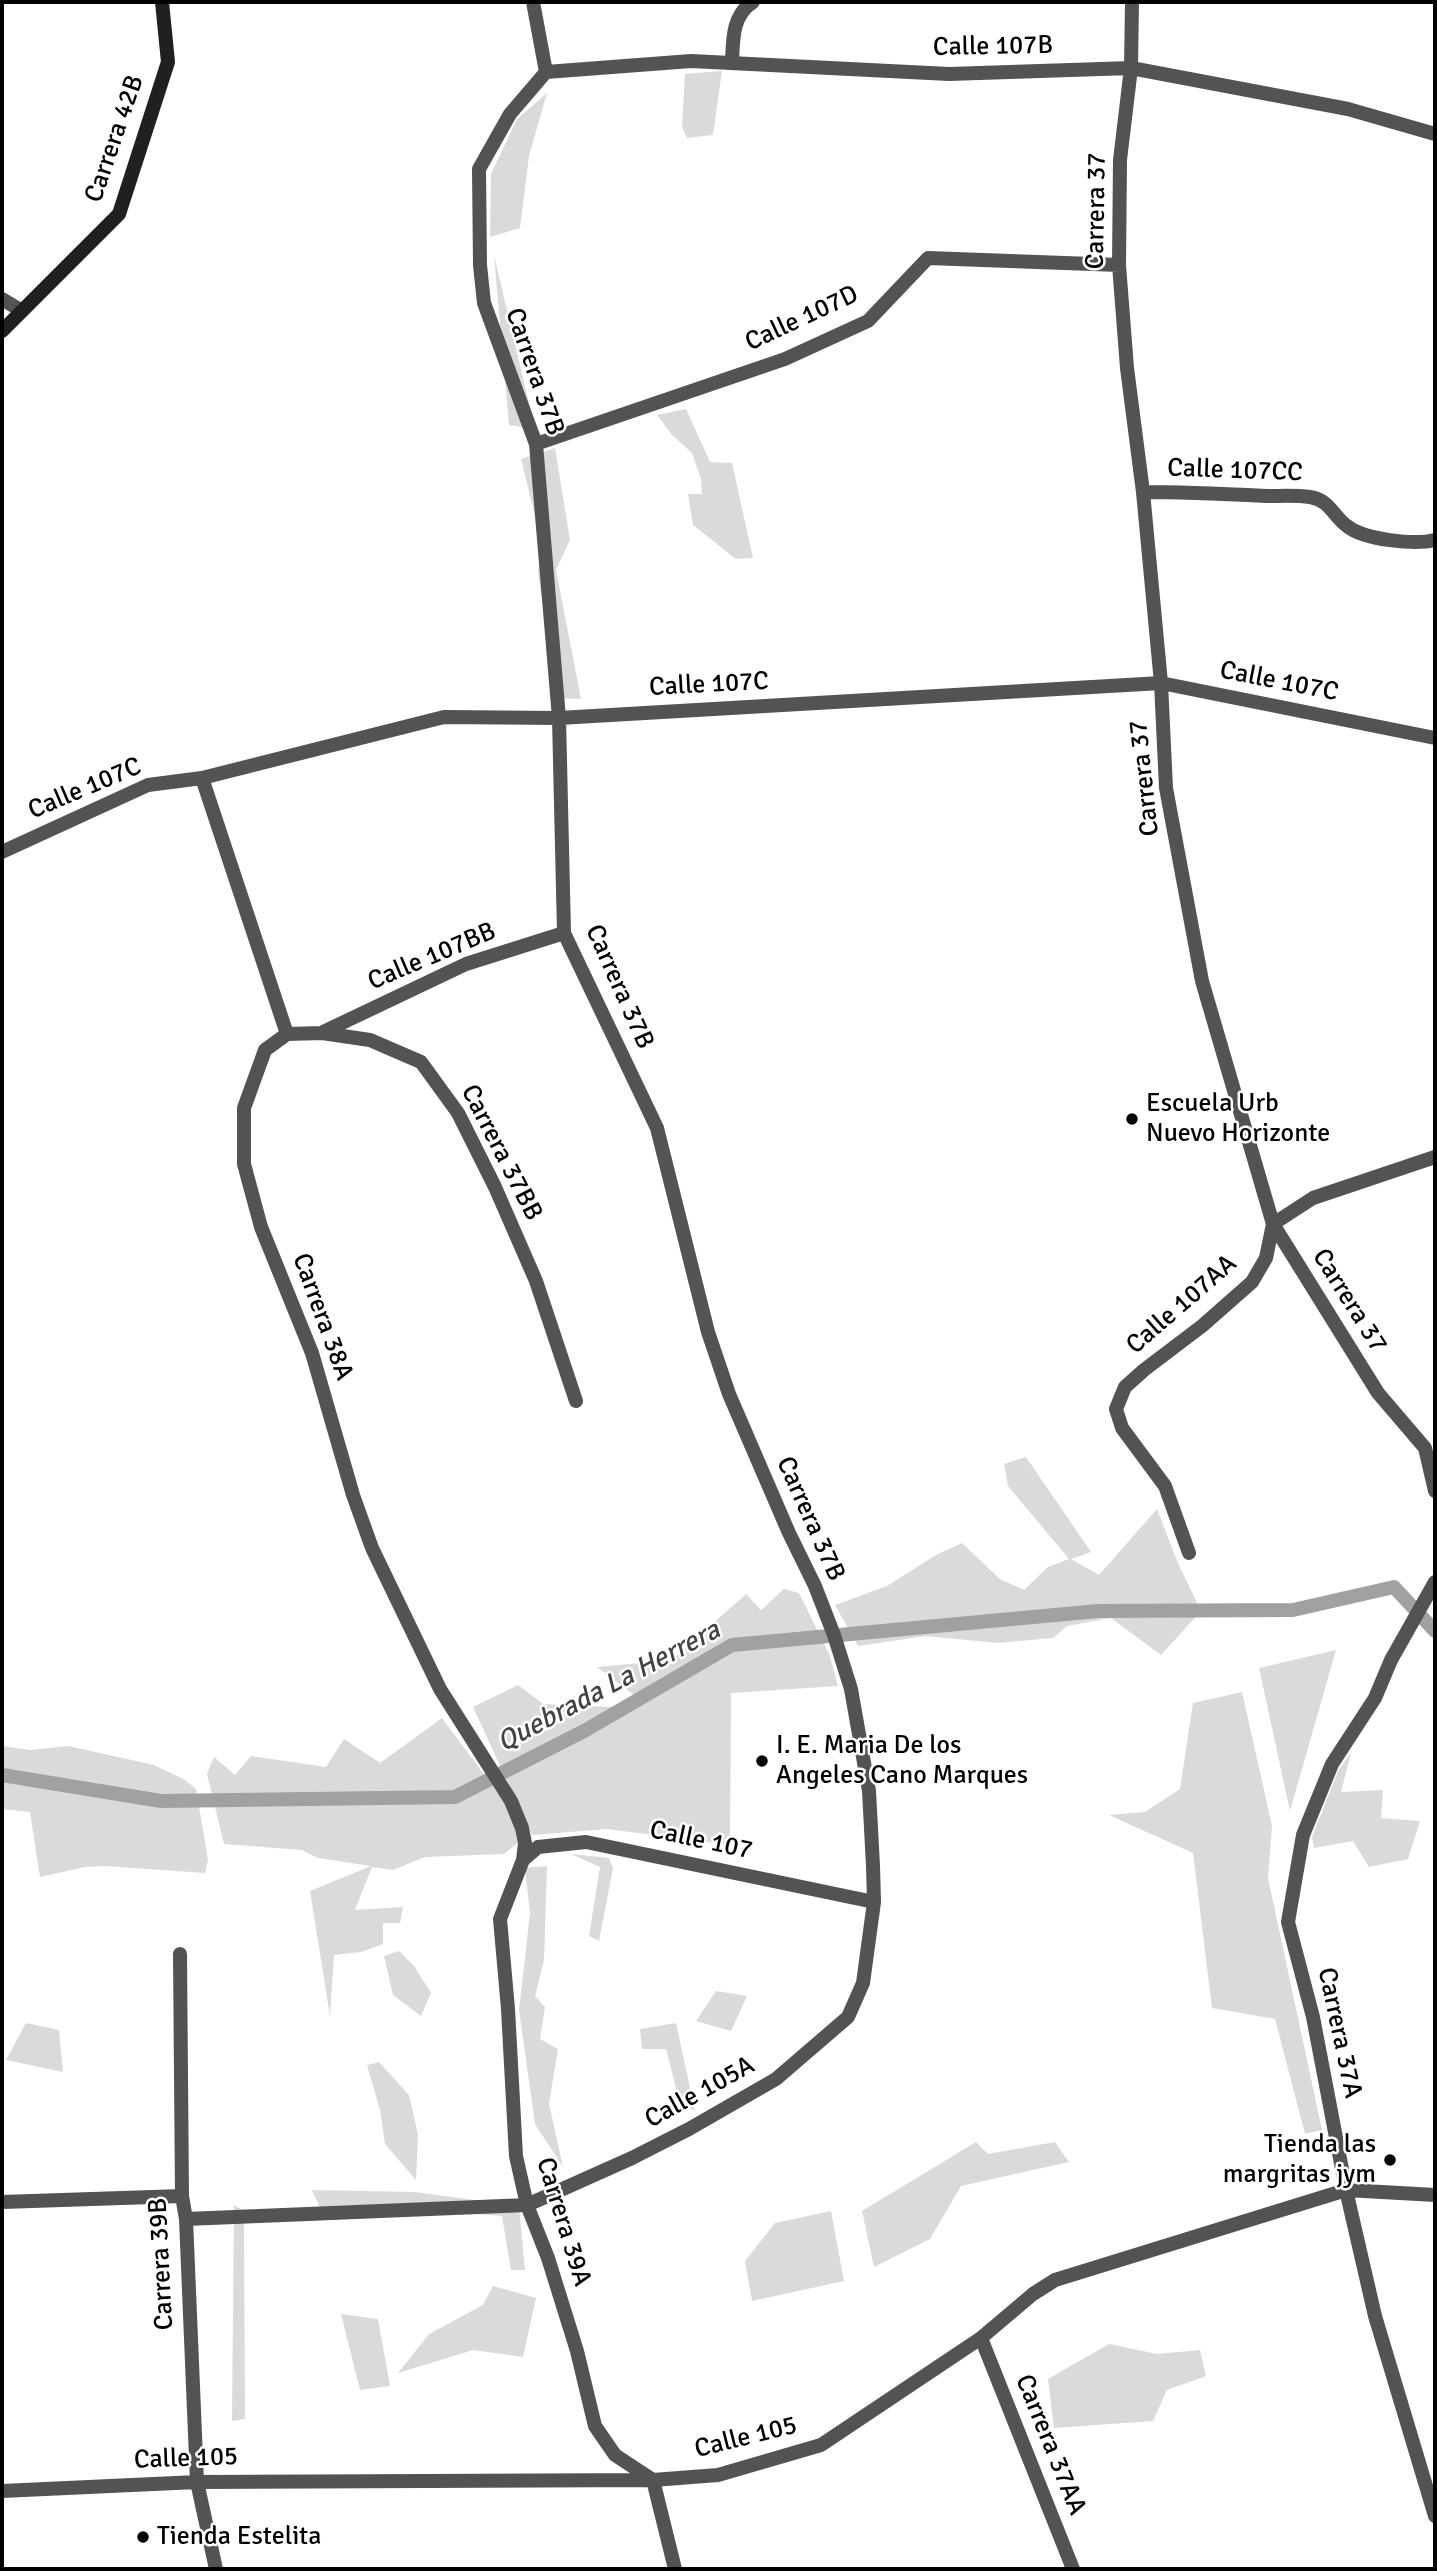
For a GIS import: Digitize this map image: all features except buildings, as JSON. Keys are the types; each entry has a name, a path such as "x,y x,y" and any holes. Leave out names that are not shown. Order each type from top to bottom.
{"street":[{"name":"Carrera 42B","path":"2,331 118,214 167,62 162,2"},
{"path":"533,2 546,72"},
{"path":"732,62 734,29 744,7 753,2"},
{"name":"Carrera 37","path":"1132,2 1131,68 1120,160 1119,265 1127,368 1143,492 1161,683 1166,788 1202,981 1273,1224 1378,1393 1430,1447 1435,1490"},
{"name":"Calle 107B","path":"546,72 691,61 949,74 1131,68 1348,109 1435,134"},
{"name":"Carrera 37B","path":"546,72 510,114 479,169 480,265 484,303 536,444 559,718 564,933 657,1128 708,1332 729,1394 815,1586 851,1689 869,1791 874,1902 863,1983"},
{"name":"Calle 107D","path":"536,444 785,359 868,321 928,258 1119,265"},
{"path":"2,299 22,311"},
{"name":"Calle 107CC","path":"1143,492 1222,492 1312,497 1327,503 1346,526 1357,532 1422,544 1435,540"},
{"name":"Calle 107C","path":"2,852 148,785 202,778 444,717 559,718 1161,683 1435,738"},
{"path":"202,778 288,1034"},
{"name":"Calle 107BB","path":"322,1033 466,964 564,933"},
{"name":"Carrera 37BB","path":"288,1034 322,1033 370,1040 421,1062 458,1113 495,1187 537,1282 576,1401"},
{"name":"Carrera 38A","path":"288,1034 265,1050 244,1108 244,1164 261,1227 312,1353 353,1495 372,1548 440,1689 511,1801 525,1843 523,1860"},
{"path":"1273,1224 1313,1198 1435,1157"},
{"name":"Calle 107AA","path":"1189,1553 1165,1486 1122,1428 1116,1409 1125,1387 1252,1282 1266,1258 1273,1224"},
{"name":"Carrera 37A","path":"1435,1582 1391,1660 1376,1698 1332,1764 1304,1835 1289,1922 1313,2017 1346,2190 1375,2316 1435,2516"},
{"name":"Calle 107","path":"523,1860 538,1847 586,1842 874,1902"},
{"name":"Carrera 39A","path":"523,1860 500,1919 516,2156 527,2205 556,2282 577,2351 595,2426 615,2455 653,2480"},
{"name":"Carrera 39B","path":"180,1954 183,2196 197,2482 216,2569"},
{"name":"Calle 105A","path":"527,2205 666,2140 776,2078 848,2017 863,1983"},
{"name":"Calle 105","path":"2,2491 197,2482 653,2480 719,2475 821,2445 981,2338 1033,2294 1055,2280 1346,2190 1435,2195"},
{"path":"2,2202 183,2196"},
{"path":"186,2220 527,2205"},
{"name":"Carrera 37AA","path":"981,2338 1073,2569"},
{"path":"653,2480 675,2569"}],"shaded area":[{"path":"722,71 713,135 687,138 682,127 685,74"},
{"path":"547,93 529,156 520,228 490,237 491,174 517,119"},
{"path":"494,255 535,429 509,425"},
{"path":"686,409 710,462 732,463 753,558 736,559 693,525 688,494 702,494 701,479 692,453 672,435 657,415"},
{"path":"555,448 570,540 556,570 581,699 555,698 538,571 549,532 536,520 521,459"},
{"path":"1026,1457 1091,1552 1071,1559 1099,1575 1157,1509 1177,1561 1201,1611 1161,1655 1111,1618 1067,1626 1053,1638 997,1643 926,1636 858,1646 835,1605 887,1586 936,1555 962,1543 1000,1579 1024,1590 1048,1567 1069,1559 1008,1486 1004,1464"},
{"path":"784,1589 799,1593 830,1656 838,1686 731,1693 730,1845 607,1829 532,1835 473,1707 518,1685 543,1704 612,1707 634,1695 597,1667 672,1660 746,1594 761,1610"},
{"path":"1336,1650 1290,1811 1259,1668"},
{"path":"1242,1692 1272,1826 1268,1878 1322,2130 1305,2134 1275,2019 1212,2008 1193,1853 1109,1815 1145,1812 1180,1789 1193,1703"},
{"path":"442,1718 512,1812 519,1842 504,1854 425,1857 393,1870 372,1867 355,1910 403,1907 400,1923 383,1923 383,1944 361,1952 334,1955 330,2016 310,1891 371,1866 318,1858 302,1850 224,1844 207,1774 214,1757 235,1775 251,1756 326,1767 344,1739 380,1763"},
{"path":"2,1746 30,1750 68,1746 154,1765 185,1780 196,1789 208,1860 205,1873 104,1866 85,1867 40,1877 30,1812 2,1809"},
{"path":"1351,1753 1341,1792 1383,1790 1381,1818 1420,1821 1408,1859 1369,1867 1353,1841 1314,1848 1312,1837 1339,1769"},
{"path":"571,1854 609,1858 613,1868 599,1941 589,1936 600,1867"},
{"path":"547,1866 544,1960 535,1996 545,2007 540,2039 558,2049 549,2104 563,2167 535,2124 519,2010 530,1913 525,1868"},
{"path":"399,1951 414,1966 431,1993 421,2016 393,1995 384,1956"},
{"path":"716,1991 747,1996 731,2031 696,2021"},
{"path":"26,2023 59,2030 63,2072 6,2060"},
{"path":"676,2023 695,2111 680,2104 666,2049 642,2049 640,2029"},
{"path":"379,2062 409,2095 418,2135 416,2180 385,2144 380,2110 367,2065"},
{"path":"976,2142 988,2154 1055,2142 1069,2162 961,2186 930,2239 874,2267 862,2211"},
{"path":"312,2190 415,2192 519,2206 525,2270 511,2270 502,2216 405,2208 323,2214"},
{"path":"234,2205 244,2211 245,2419 232,2421"},
{"path":"831,2211 844,2281 752,2301 745,2261 775,2223"},
{"path":"493,2286 536,2298 523,2357 473,2350 398,2373 429,2334 483,2305"},
{"path":"341,2314 378,2319 390,2386 360,2390"},
{"path":"1109,2344 1157,2354 1200,2350 1206,2376 1167,2390 1153,2421 1054,2428 1048,2379"}],"waterway":[{"name":"Quebrada La Herrera","path":"2,1775 161,1801 455,1797 586,1730 732,1645 1098,1611 1293,1610 1394,1587 1435,1631"}],"place":[{"name":"Escuela Urb Nuevo Horizonte","path":"1132,1119"},
{"name":"I. E. Maria De los Angeles Cano Marques","path":"762,1761"},
{"name":"Tienda las margritas jym","path":"1390,2160"},
{"name":"Tienda Estelita","path":"143,2537"}]}
